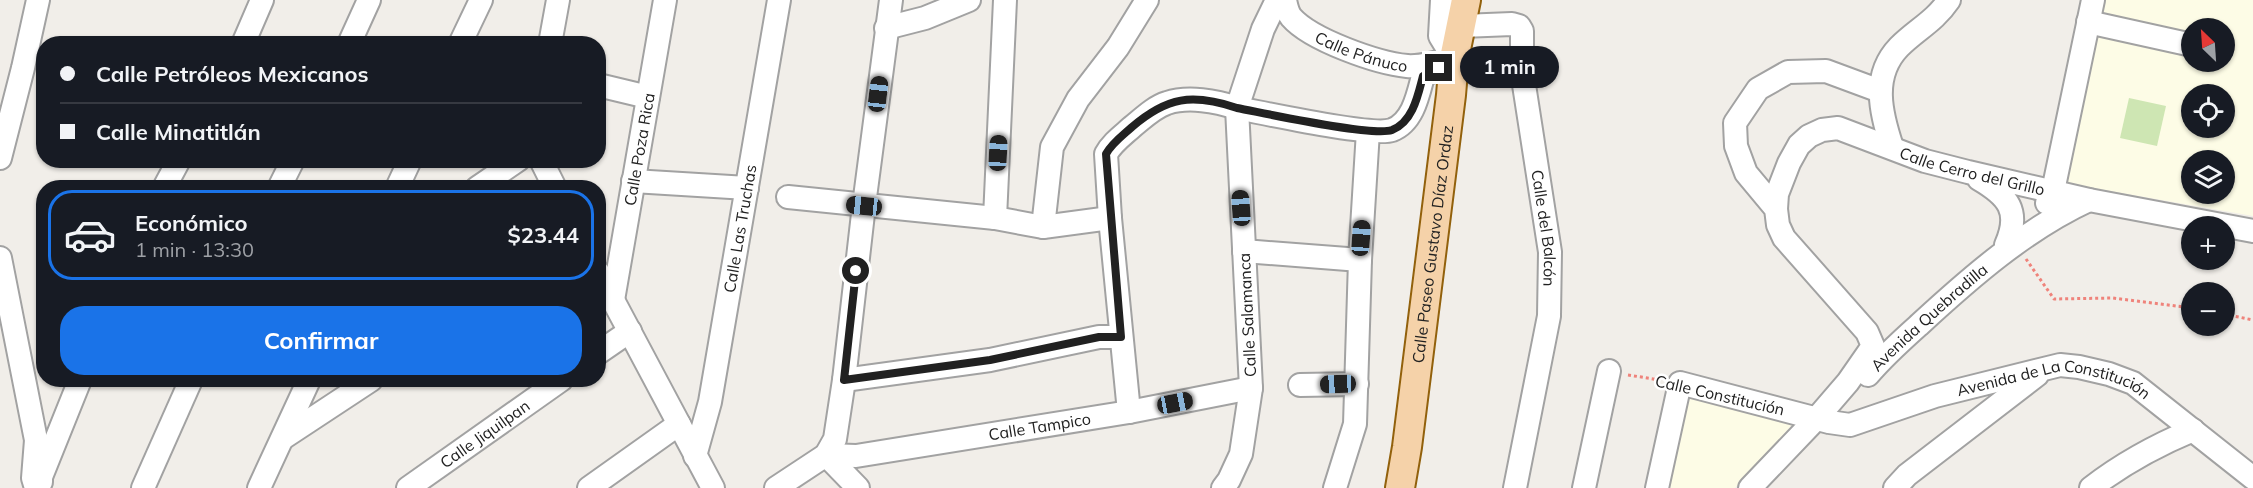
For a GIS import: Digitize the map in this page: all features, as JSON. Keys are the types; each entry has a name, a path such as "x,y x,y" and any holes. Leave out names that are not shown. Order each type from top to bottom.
{"main road":[{"name":"Calle Paseo Gustavo Díaz Ordaz","path":"1400,488 1407,447 1454,59 1464,13"}],"street":[{"path":"0,158 38,0"},
{"path":"246,36 262,0"},
{"path":"353,36 369,0"},
{"path":"469,36 481,0"},
{"path":"551,36 558,0"},
{"name":"Calle Poza Rica","path":"613,300 665,0"},
{"name":"Calle Las Truchas","path":"695,456 710,402 779,0"},
{"path":"776,488 826,455 835,439 891,0"},
{"path":"886,28 925,18 969,0"},
{"path":"995,218 1005,0"},
{"path":"1054,225 1052,147 1078,99 1118,47 1147,0"},
{"name":"Calle Salamanca","path":"1223,488 1241,454 1251,388 1237,108 1263,29 1277,0"},
{"name":"Calle Pánuco","path":"1285,0 1290,17 1349,51 1406,66 1419,66 1454,59"},
{"path":"1129,412 1110,218 1106,154 1110,147 1142,119 1164,104 1181,100 1220,103 1368,131 1391,130 1397,127 1414,108 1423,76 1454,59 1440,36 1442,0"},
{"name":"Calle Cerro del Grillo","path":"1892,147 1880,107 1882,77 1898,48 1939,15 1949,0"},
{"path":"2011,245 2045,206 2053,191 2093,0"},
{"name":"Calle del Balcón","path":"1464,13 1519,26 1522,31 1522,72 1550,252 1548,316 1515,488"},
{"path":"2088,22 2181,43"},
{"path":"1776,208 1746,173 1736,146 1735,123 1758,89 1788,72 1826,70 1880,91"},
{"path":"606,87 648,97"},
{"name":"Calle Cerro del Grillo","path":"1776,208 1777,194 1799,145 1809,136 1822,130 1838,128 1925,161 1968,172 2089,200 2253,231"},
{"path":"1335,488 1355,424 1360,260 1368,131"},
{"path":"489,180 506,168"},
{"path":"1968,172 1997,189 2008,203 2013,228 2011,245"},
{"path":"633,181 747,188"},
{"path":"788,197 1054,225 1110,218"},
{"name":"Avenida Quebradilla","path":"1766,488 1823,420 1885,354 2011,245 2046,222 2089,200"},
{"name":"Avenida Quebradilla","path":"1750,488 1823,420 1873,346 1867,332 1784,238 1778,225 1776,208"},
{"path":"1244,252 1360,260"},
{"path":"0,258 36,440 33,478 36,488"},
{"path":"606,287 713,488"},
{"path":"606,348 630,331"},
{"path":"844,380 990,360 1099,337 1121,337"},
{"name":"Avenida de La Constitución","path":"1823,420 1850,425 1935,396 2060,365 2079,367 2109,374 2133,383 2253,478"},
{"path":"1895,488 1942,446 2044,369"},
{"path":"1584,488 1609,371"},
{"path":"1657,488 1680,383"},
{"name":"Calle Constitución","path":"1680,383 1823,420"},
{"path":"1300,385 1356,384"},
{"path":"42,488 41,477 77,387"},
{"path":"143,488 188,387"},
{"path":"259,488 306,387"},
{"path":"283,438 360,387"},
{"name":"Calle Jiquilpan","path":"408,488 551,387"},
{"name":"Calle Tampico","path":"826,455 856,456 1129,412 1251,388"},
{"path":"589,488 679,424"},
{"path":"2091,488 2113,471 2169,440 2193,430"},
{"path":"826,455 858,488"}],"path":[{"path":"2011,245 2054,299 2113,298 2181,307"},
{"path":"2235,316 2253,320"},
{"name":"Calle Constitución","path":"1609,371 1680,383"}],"shaded area":[{"path":"2100,0 2253,0 2253,216 2184,204 2235,204 2235,150 2181,150 2181,203 2064,183"},
{"path":"1690,397 1798,418 1735,488 1665,488"}],"green space":[{"path":"2129,98 2166,106 2157,146 2120,138"}],"route":[{"path":"856,271 844,380 990,360 1099,337 1121,337 1106,154 1110,147 1142,119 1164,104 1181,100 1220,103 1368,131 1391,130 1397,127 1414,108 1423,76 1439,68"}]}
